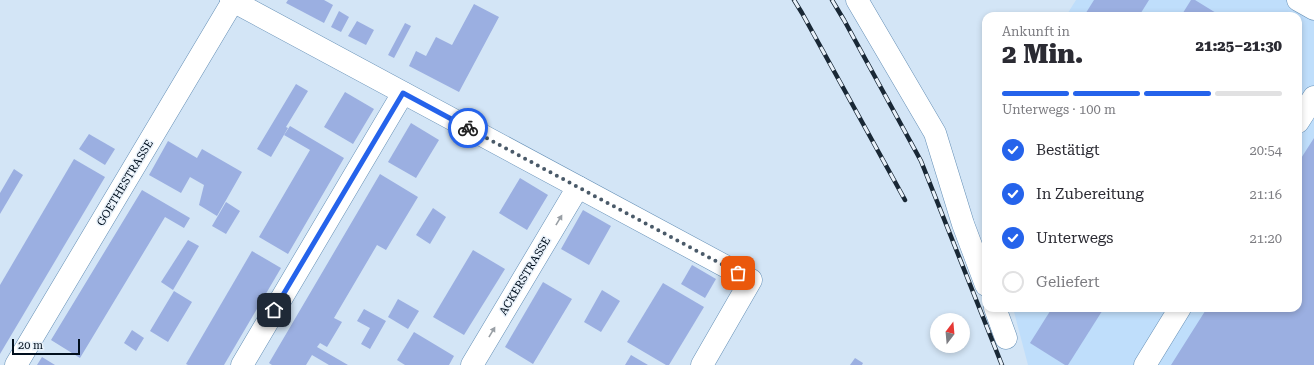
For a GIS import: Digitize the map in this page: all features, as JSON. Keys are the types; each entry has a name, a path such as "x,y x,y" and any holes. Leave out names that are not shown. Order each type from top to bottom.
{"street":[{"path":"857,0 935,132 963,224 982,274"},
{"path":"1298,0 1314,9"},
{"path":"232,1 752,280 702,365"},
{"name":"GOETHESTRASSE","path":"16,365 232,1"},
{"path":"242,365 403,93"},
{"path":"1302,116 1314,97"},
{"name":"ACKERSTRASSE","path":"472,365 578,187"},
{"path":"996,312 1006,338"},
{"path":"1145,365 1178,312"}],"shaded area":[{"path":"1076,0 1314,0 1314,365 1028,365 1014,312 1302,312 1302,12 1068,12"}],"building":[{"path":"288,0 324,0 333,5 324,23 286,3"},
{"path":"1094,0 1149,0 1142,12 1086,12"},
{"path":"1191,0 1195,0 1214,12 1184,12"},
{"path":"474,4 499,17 459,92 409,66 416,51 426,56 436,37 452,45"},
{"path":"339,11 349,17 341,32 331,27"},
{"path":"357,21 374,30 366,45 348,36"},
{"path":"405,23 411,26 394,58 388,55"},
{"path":"296,84 308,91 286,127 288,128 271,157 257,149"},
{"path":"345,92 374,109 353,144 324,127"},
{"path":"411,123 439,140 416,178 388,162"},
{"path":"290,126 344,158 288,254 259,237 310,150 284,135"},
{"path":"89,134 115,149 105,165 79,149"},
{"path":"1314,138 1314,365 1171,365 1204,312 1302,312 1302,157"},
{"path":"168,141 197,158 202,149 242,172 217,216 199,205 204,185 190,177 181,193 149,175"},
{"path":"74,159 105,177 0,354 0,285"},
{"path":"14,169 23,175 0,214 0,193"},
{"path":"380,174 418,197 386,250 377,245 334,318 342,322 327,347 320,343 317,347 348,365 329,365 312,355 306,365 272,365 269,363"},
{"path":"520,178 548,195 527,230 499,213"},
{"path":"142,190 190,218 184,228 165,217 80,358 51,340"},
{"path":"226,202 240,211 226,234 212,226"},
{"path":"433,208 446,217 430,244 416,235"},
{"path":"583,210 611,226 589,265 561,249"},
{"path":"188,240 199,246 173,290 161,282"},
{"path":"473,250 505,269 464,335 433,317"},
{"path":"252,251 281,268 224,365 186,364"},
{"path":"692,265 716,279 705,298 681,284"},
{"path":"543,282 572,299 533,364 505,347"},
{"path":"663,283 704,307 669,365 666,365 627,342"},
{"path":"602,290 620,301 601,332 584,322"},
{"path":"174,291 192,302 168,342 150,331"},
{"path":"398,299 419,311 408,329 388,317"},
{"path":"364,309 386,321 370,349 361,344 370,328 357,321"},
{"path":"1049,312 1101,312 1068,365 1065,365 1030,343"},
{"path":"132,330 144,338 136,351 124,343"},
{"path":"414,332 454,356 449,365 405,365 397,360"},
{"path":"631,355 648,365 625,365"},
{"path":"42,357 55,365 37,365"},
{"path":"855,358 863,363 862,365 850,365"}],"railway":[{"path":"794,0 905,200"},
{"path":"832,0 921,161 1002,365"}],"way so far":[{"path":"468,128 738,273"}],"route":[{"path":"274,310 403,93 468,128"}]}
